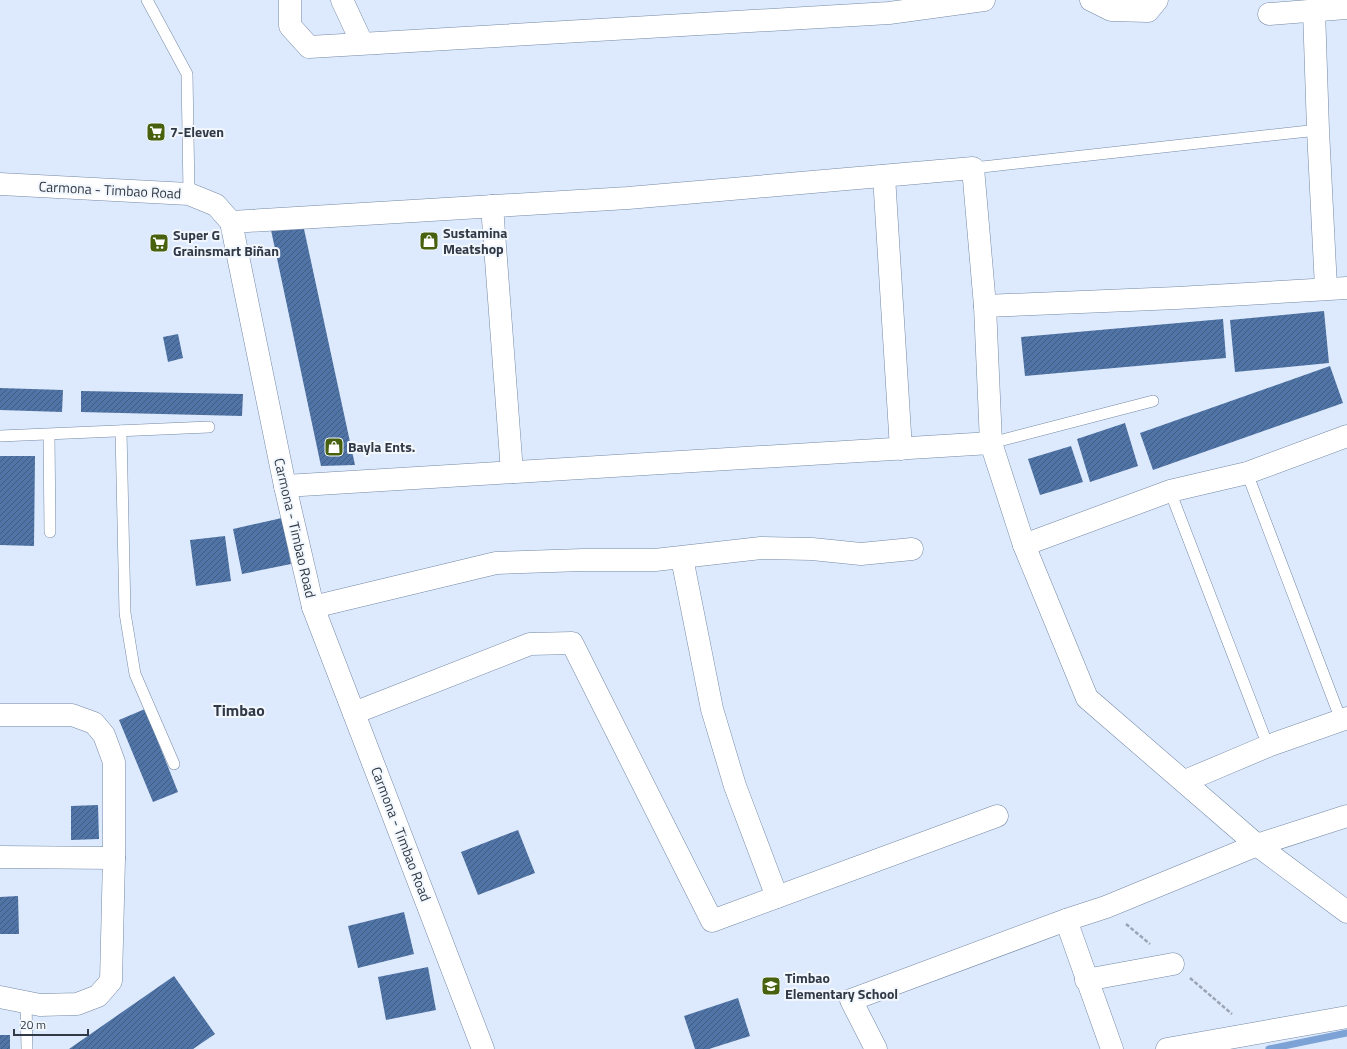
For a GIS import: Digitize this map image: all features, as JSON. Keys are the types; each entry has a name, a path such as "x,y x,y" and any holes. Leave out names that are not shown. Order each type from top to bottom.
{"street":[{"path":"290,0 290,26 309,47 984,0"},
{"path":"342,0 362,43"},
{"path":"1092,0 1111,10 1148,11 1157,0"},
{"path":"1269,14 1347,8"},
{"path":"1314,10 1326,288"},
{"path":"231,222 628,198 973,168 985,306 991,443 1024,545 1087,698 1186,781 1258,845 1347,912"},
{"path":"884,176 901,449"},
{"name":"Carmona - Timbao Road","path":"0,184 189,194 216,205 231,222 285,486 313,607 483,1049"},
{"path":"492,206 512,472"},
{"path":"985,306 1177,298 1326,288 1347,288"},
{"path":"1024,545 1170,491 1247,473 1347,436"},
{"path":"285,486 991,443"},
{"path":"313,607 496,563 583,560 655,560 761,548 861,554 912,548"},
{"path":"682,558 712,709 735,786 777,897"},
{"path":"354,713 530,644 572,643 712,921 997,816"},
{"path":"0,715 72,715 94,723 104,735 114,762 114,858 111,981 98,996 78,1004 31,1005 0,1010"},
{"path":"1186,781 1268,746 1344,719"},
{"path":"876,1049 851,1000 1066,920 1106,907 1258,845 1347,816"},
{"path":"0,857 114,858"},
{"path":"1066,920 1086,980 1112,1049"},
{"path":"1086,980 1173,964"},
{"path":"0,996 31,1005"},
{"path":"1168,1049 1347,1017"}],"lane":[{"path":"147,0 187,74 189,194"},
{"path":"973,168 1318,130"},
{"path":"991,443 1153,401"},
{"path":"0,436 209,427"},
{"path":"121,431 125,613 135,674 174,764"},
{"path":"49,435 50,532"},
{"path":"1247,473 1344,719"},
{"path":"1170,491 1268,746"},
{"path":"27,1049 31,1005"}],"building":[{"path":"304,229 355,465 321,466 271,230"},
{"path":"1324,311 1329,363 1235,372 1230,320"},
{"path":"1223,319 1226,358 1025,376 1021,337"},
{"path":"178,334 183,358 168,362 163,337"},
{"path":"1330,366 1343,403 1153,470 1140,433"},
{"path":"0,388 63,390 62,412 0,410"},
{"path":"81,391 243,394 242,416 81,412"},
{"path":"1125,423 1138,466 1090,482 1077,439"},
{"path":"1071,446 1083,482 1040,495 1028,459"},
{"path":"0,456 35,456 34,546 0,545"},
{"path":"282,518 291,564 242,574 233,529"},
{"path":"225,536 231,581 196,586 190,540"},
{"path":"145,709 178,792 153,802 119,720"},
{"path":"98,805 99,839 71,840 71,806"},
{"path":"518,830 535,873 478,895 461,852"},
{"path":"18,896 19,934 0,934 0,897"},
{"path":"404,912 414,954 358,968 348,926"},
{"path":"428,967 436,1010 386,1020 378,977"},
{"path":"174,976 215,1034 193,1049 69,1049"},
{"path":"738,998 750,1036 709,1049 695,1049 684,1016"},
{"path":"0,1035 10,1035 10,1049 0,1049"}],"waterway":[{"path":"1269,1049 1347,1033"}],"place":[{"name":"7-Eleven","path":"156,132"},
{"name":"Sustamina Meatshop","path":"429,241"},
{"name":"Super G Grainsmart Biñan","path":"159,243"},
{"name":"Bayla Ents.","path":"334,447"},
{"name":"Timbao Elementary School","path":"771,986"}],"district":[{"name":"Timbao","path":"239,710"}]}
